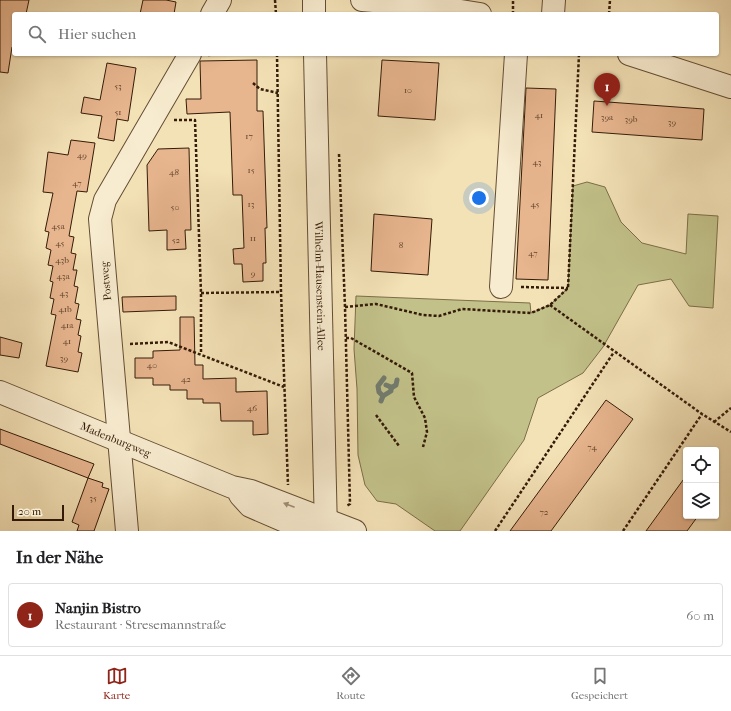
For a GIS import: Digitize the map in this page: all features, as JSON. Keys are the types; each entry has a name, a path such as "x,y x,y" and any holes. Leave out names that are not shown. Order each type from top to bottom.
{"street":[{"path":"213,12 220,0"},
{"path":"314,0 314,12"},
{"path":"362,0 421,5 467,12"},
{"path":"553,12 554,0"},
{"name":"Postweg","path":"127,531 100,219 101,209 189,56"},
{"name":"Wilhelm-Hausenstein-Allee","path":"315,56 325,525"},
{"path":"501,287 516,56"},
{"path":"635,56 731,87"},
{"name":"Madenburgweg","path":"0,392 232,487 250,491 289,505 325,525 355,531"},
{"name":"Madenburgweg","path":"232,487 250,506 308,531"}],"path":[{"path":"275,0 276,12"},
{"path":"512,12 514,0"},
{"path":"609,12 610,0"},
{"path":"277,56 281,292 289,505"},
{"path":"346,307 376,304 422,315 439,316 462,309 531,313 550,305 568,288 578,56"},
{"path":"253,83 260,89 278,93"},
{"path":"153,120 195,120 200,293 200,354"},
{"path":"325,525 350,504 346,307 338,149"},
{"path":"501,287 568,288"},
{"path":"200,293 281,292"},
{"path":"550,305 702,414 731,432"},
{"path":"346,338 351,338 412,373 414,397 425,418 427,432 423,447"},
{"path":"112,346 161,341 200,354 284,387"},
{"path":"495,531 615,352"},
{"path":"714,422 731,408"},
{"path":"623,531 702,414"},
{"path":"376,415 399,446"}],"shaded area":[{"path":"587,182 605,187 621,222 642,243 686,254 688,214 718,216 713,308 689,306 671,279 638,285 603,347 583,373 538,398 524,440 460,531 435,531 396,504 377,501 365,485 358,455 357,389 354,349 356,296 530,303 531,313 550,305 568,288 573,186"}],"building":[{"path":"0,0 29,0 26,12 12,12 12,47 8,73 0,72"},
{"path":"143,0 166,0 176,2 174,12 140,12"},
{"path":"257,60 257,111 263,111 267,228 265,228 266,263 263,263 263,281 243,282 242,264 234,264 233,249 244,248 242,195 233,195 230,112 187,114 186,99 201,99 200,61"},
{"path":"382,60 439,63 435,120 378,116"},
{"path":"107,63 136,68 128,121 117,119 114,141 98,138 102,116 81,113 84,97 100,100"},
{"path":"526,88 556,89 548,280 516,279"},
{"path":"594,101 704,109 702,140 592,132"},
{"path":"71,140 95,143 87,192 77,191 69,236 74,237 71,253 76,254 73,270 77,270 74,286 78,287 75,303 79,304 76,319 81,320 78,335 81,336 78,352 82,353 78,372 46,366 56,315 51,314 54,299 50,298 53,282 50,281 53,266 48,265 51,250 46,248 49,232 45,231 53,193 43,192 48,152 68,155"},
{"path":"189,148 191,230 185,230 186,249 167,250 167,230 149,231 147,165 158,149"},
{"path":"374,214 432,219 428,275 371,271"},
{"path":"176,296 176,310 123,312 122,297"},
{"path":"180,317 194,317 195,365 203,365 203,379 236,378 236,392 267,391 268,434 253,435 253,421 221,421 220,403 203,403 203,399 187,399 187,390 170,390 170,385 153,385 153,378 135,378 135,358 153,358 153,351 180,350"},
{"path":"0,337 22,343 19,358 0,355"},
{"path":"606,400 633,419 551,531 510,531"},
{"path":"0,429 94,464 88,478 0,444"},
{"path":"88,478 103,483 102,487 109,489 94,531 77,531 79,525 72,522"},
{"path":"683,480 683,519 696,519 687,531 646,531"}],"waterway":[{"path":"381,401 383,396 379,392 378,386 384,378"},
{"path":"391,388 396,385 397,380"},
{"path":"383,396 391,391 391,387 386,385"}],"place":[{"name":"Nanjin Bistro","path":"607,106"}]}
